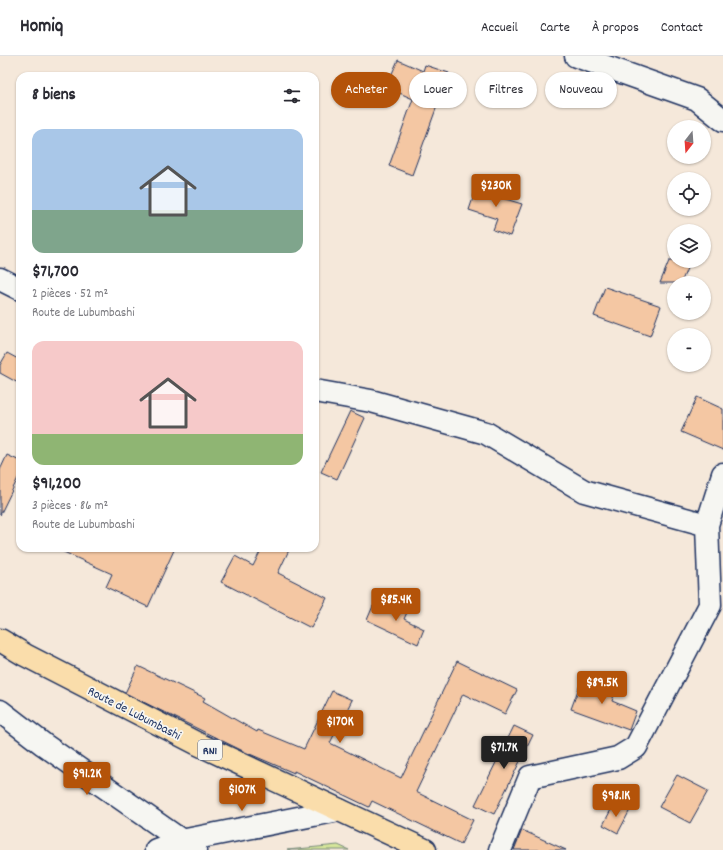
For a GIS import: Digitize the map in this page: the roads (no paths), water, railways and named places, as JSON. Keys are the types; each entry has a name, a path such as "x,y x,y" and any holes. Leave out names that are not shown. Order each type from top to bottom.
{"highway":[{"name":"Route de Lubumbashi","path":"0,640 25,655 144,717 425,850"}],"street":[{"path":"576,56 697,99 723,120"},
{"path":"0,279 16,288"},
{"path":"319,392 372,401 486,433 584,491 707,524"},
{"path":"500,850 530,777 618,758 636,747 710,605 707,524 723,474"},
{"path":"0,711 42,744 187,847"},
{"path":"156,850 187,847 339,810"}]}
